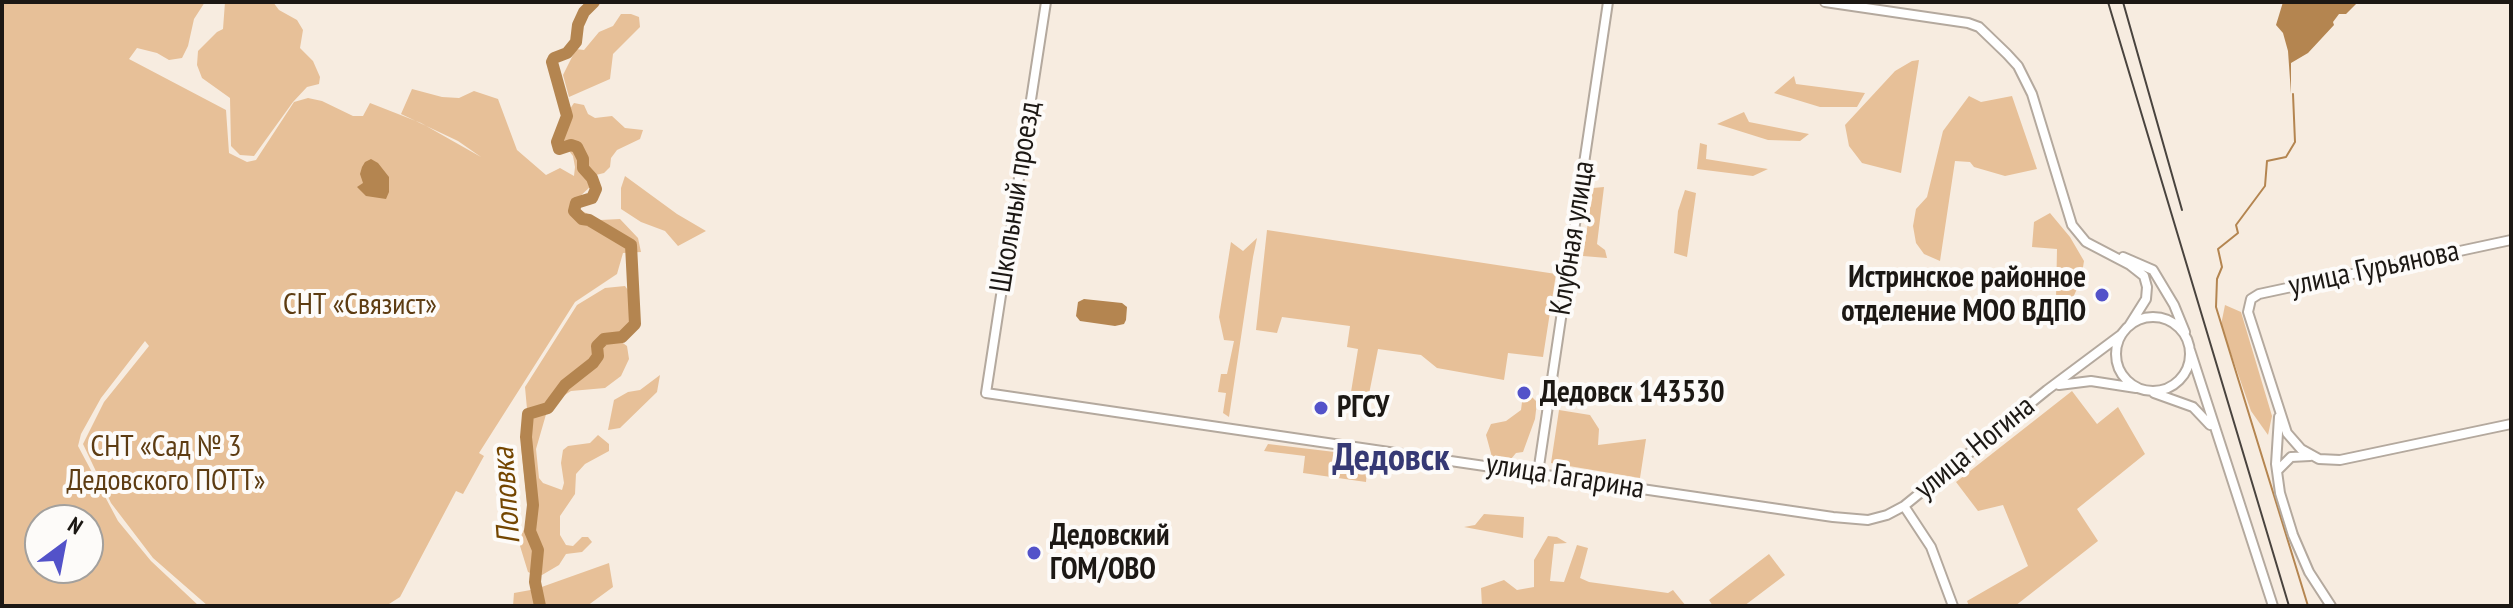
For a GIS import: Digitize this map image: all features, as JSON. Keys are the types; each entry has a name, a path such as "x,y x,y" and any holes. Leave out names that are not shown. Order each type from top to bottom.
{"street":[{"name":"Школьный проезд","path":"986,393 1046,2"},
{"name":"Клубная улица","path":"1538,473 1608,2"},
{"path":"1825,2 1968,23 1979,27 2018,66 2032,94 2072,225 2086,242 2111,254 2144,276 2147,282 2146,299 2117,346 2118,365 2124,376 2139,388"},
{"name":"улица Гурьянова","path":"2278,405 2248,312 2251,299 2259,294 2511,240"},
{"path":"2111,254 2134,260 2153,270 2174,305 2273,606"},
{"path":"2129,326 2142,318 2162,318 2174,323 2186,337"},
{"name":"улица Ногина","path":"1904,506 2047,390 2122,334"},
{"path":"2151,391 2164,390 2181,379 2188,369 2190,350"},
{"path":"2047,390 2081,380 2139,388 2193,407 2215,432"},
{"name":"улица Гагарина","path":"986,393 1855,520 1887,515 1904,506"},
{"path":"2278,405 2287,433 2301,449 2317,457"},
{"path":"2278,405 2280,493 2309,572 2331,606"},
{"path":"2278,471 2285,461 2296,455 2340,460 2511,424"},
{"path":"1904,506 1931,547 1953,606"}],"green space":[{"name":"СНТ «Связист»","path":"2,2 205,2 194,19 182,58 169,60 137,48 129,59 226,110 229,153 247,162 256,160 294,102 308,98 322,101 353,116 363,116 370,103 415,121 401,114 412,89 459,98 474,91 498,99 517,150 546,175 560,168 574,176 573,156 559,138 559,125 574,103 584,105 588,114 595,118 612,116 625,128 643,130 640,139 617,150 611,158 610,167 590,180 591,186 575,201 578,209 600,220 620,219 638,238 641,252 623,253 617,274 575,302 479,453 484,456 463,494 456,491 400,597 389,604 208,606 153,558 111,503 83,444 104,402 149,346 145,341 101,398 81,434 78,446 118,521 151,561 199,606 2,606","holes":["426,126 458,141 481,157"]},
{"path":"225,2 273,2 279,10 297,20 303,30 300,48 313,61 320,77 319,84 307,87 293,102 254,156 240,155 231,146 230,98 202,78 197,65 198,51 223,29"},
{"path":"621,14 639,17 640,27 613,54 610,79 569,97 563,75 576,49 584,50 599,32 613,26"},
{"path":"1919,60 1901,173 1862,163 1849,146 1845,125 1895,71"},
{"path":"1794,76 1796,84 1865,93 1857,107 1820,107 1774,93"},
{"path":"1969,96 1981,102 2012,96 2037,169 2005,176 1974,167 1970,162 1955,161 1940,261 1924,254 1916,243 1913,226 1916,209 1927,197 1943,131"},
{"path":"1744,112 1749,122 1809,134 1800,141 1768,140 1717,124"},
{"path":"1700,143 1707,145 1706,159 1768,169 1753,176 1697,169"},
{"path":"625,176 706,231 678,246 665,231 641,222 621,209 621,188"},
{"path":"1604,187 1597,244 1605,250 1607,258 1583,256 1593,188"},
{"path":"1685,190 1696,193 1687,257 1674,253 1678,211"},
{"path":"2050,213 2070,237 2084,261 2081,280 2071,302 2056,299 2057,249 2032,247 2034,222"},
{"path":"1267,230 1556,274 1543,357 1508,353 1504,380 1437,368 1421,355 1378,349 1369,394 1351,392 1358,349 1347,347 1350,326 1282,317 1277,333 1256,330"},
{"path":"1257,238 1229,417 1223,413 1226,393 1218,392 1221,374 1227,374 1234,341 1224,340 1219,317 1231,242 1243,251"},
{"path":"625,286 633,297 630,310 632,324 622,333 620,341 627,346 629,359 621,376 605,388 571,391 560,398 547,411 536,449 539,478 543,483 562,490 563,450 568,446 590,443 598,435 609,444 609,451 585,464 576,474 575,494 560,516 560,535 566,545 573,546 582,537 588,537 592,542 582,552 566,554 559,565 542,575 535,575 528,572 520,546 522,533 529,521 521,446 527,409 525,387 577,305 605,288"},
{"path":"2225,305 2241,312 2272,416 2268,435 2251,411 2221,325"},
{"path":"660,375 657,392 620,428 608,430 614,400 628,392 640,390"},
{"path":"2072,391 2097,424 2118,407 2145,454 2077,509 2098,541 2015,606 1969,606 1967,601 2028,566 2003,505 1978,511 1956,482"},
{"path":"1532,397 1537,402 1535,419 1523,452 1516,453 1511,459 1492,457 1486,435 1491,424 1506,421 1521,410 1522,402"},
{"path":"1559,410 1590,415 1599,429 1598,445 1646,439 1640,478 1551,463"},
{"path":"1268,444 1368,456 1366,482 1303,473 1305,456 1264,451"},
{"path":"1484,514 1524,517 1523,538 1464,527 1475,525"},
{"path":"1548,536 1567,543 1554,544 1550,581 1564,582 1577,545 1588,548 1580,578 1589,582 1668,593 1673,590 1686,606 1482,606 1481,588 1504,580 1517,590 1534,587 1534,560"},
{"path":"1769,554 1785,575 1744,606 1713,606 1709,600"},
{"path":"609,563 613,587 587,606 513,606 514,593 536,589"}],"shaded area":[{"path":"2283,2 2358,2 2346,14 2339,14 2334,25 2308,53 2291,63 2291,94 2288,51 2283,33 2276,25"},
{"path":"371,159 389,177 386,199 366,196 357,187 363,183 360,174 362,167"},
{"path":"1084,299 1122,303 1127,307 1124,324 1115,326 1080,321 1076,316 1078,302"}],"waterway":[{"name":"Поповка","path":"540,606 535,582 538,550 530,531 533,505 526,437 528,414 548,408 565,385 593,363 598,356 597,346 604,339 622,337 635,324 631,245 582,219 574,211 576,203 592,198 596,189 583,168 583,159 577,147 571,145 559,149 557,142 567,116 552,62 554,58 567,53 576,42 578,25 584,12 594,2"},
{"path":"2293,94 2295,142 2286,157 2267,161 2265,186 2236,225 2238,233 2218,249 2222,267 2217,279 2216,307 2308,606"}],"railway":[{"path":"2108,2 2289,606"},
{"path":"2123,2 2182,210"}],"place":[{"name":"Истринское районное отделение МОО ВДПО","path":"2102,295"},
{"name":"Дедовск 143530","path":"1524,393"},
{"name":"РГСУ","path":"1321,408"},
{"name":"Дедовский ГОМ/ОВО","path":"1034,553"}],"district":[{"name":"Дедовск","path":"1391,459"}],"park label":[{"name":"СНТ «Сад № 3 Дедовского ПОТТ»","path":"166,464"}]}
